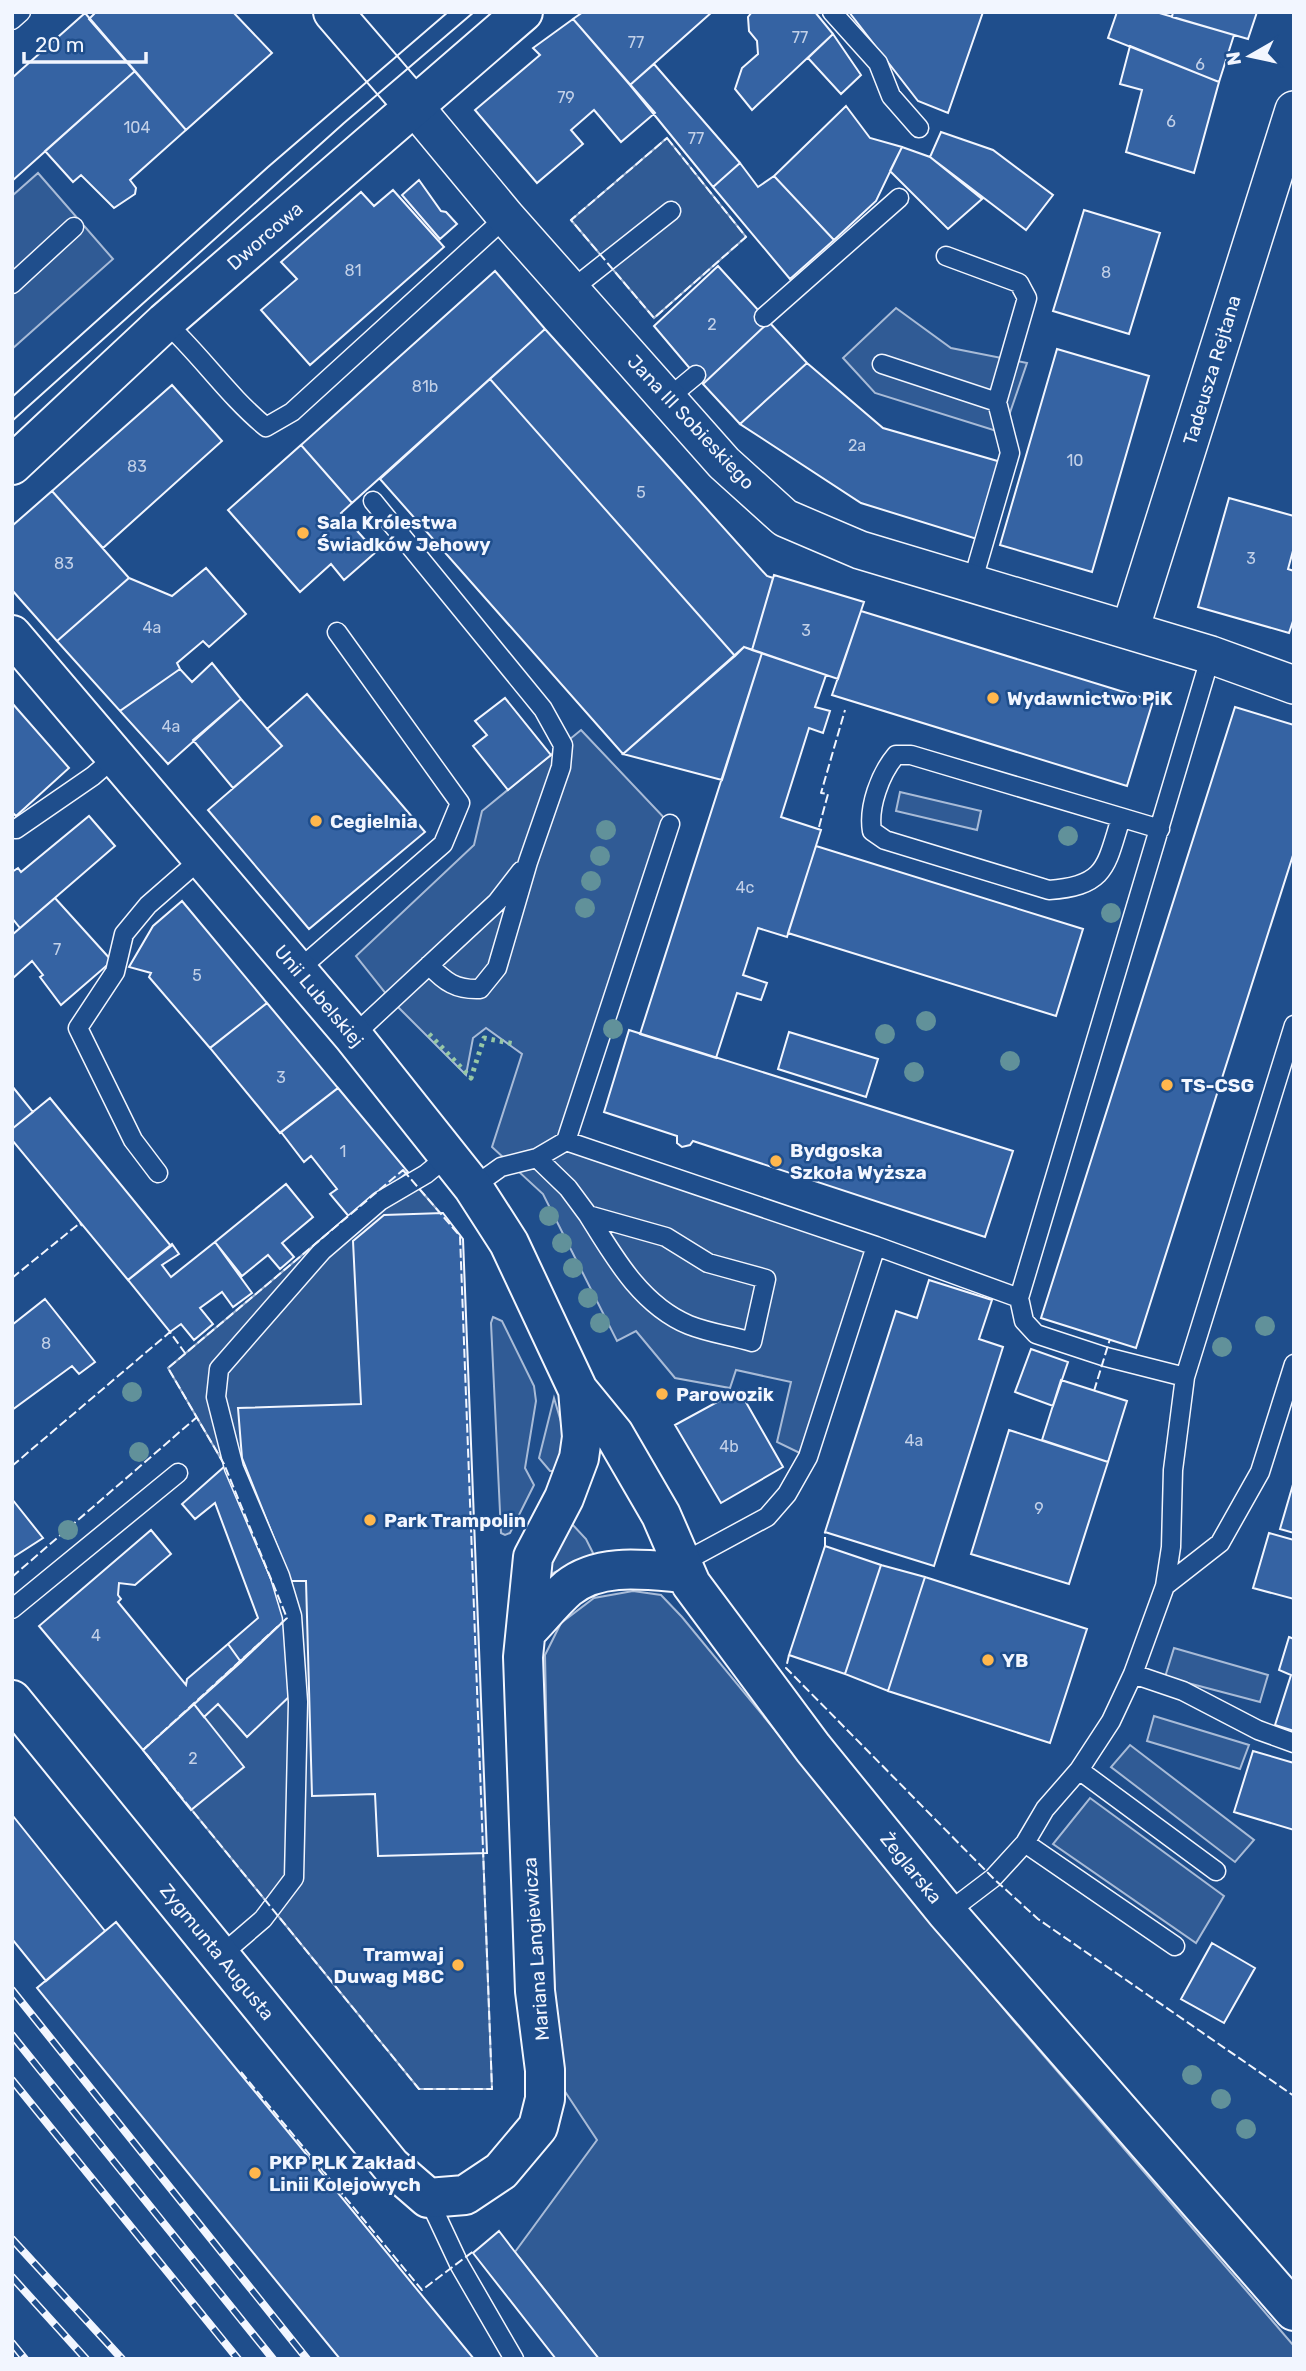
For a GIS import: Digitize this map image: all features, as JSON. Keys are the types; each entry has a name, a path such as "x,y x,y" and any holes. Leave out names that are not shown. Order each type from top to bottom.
{"street":[{"name":"Jana III Sobieskiego","path":"333,12 506,217 724,463 785,519 860,550 1211,655 1294,685"},
{"name":"Dworcowa","path":"12,465 165,322 523,12"},
{"name":"Tadeusza Rejtana","path":"1130,630 1287,159 1294,110"},
{"name":"Unii Lubelskiej","path":"12,635 353,1036 473,1187 509,1243 578,1390"},
{"name":"Żeglarska","path":"578,1390 614,1434 661,1515 682,1569 813,1748 947,1913 1294,2311"},
{"name":"Mariana Langiewicza","path":"428,2199 465,2195 501,2171 538,2127 545,2099 545,2070 535,1991 523,1682 533,1557 564,1498 579,1458 582,1437 578,1390"},
{"path":"526,1632 568,1588 587,1578 611,1570 682,1569"},
{"name":"Zygmunta Augusta","path":"12,1700 362,2132 391,2166 428,2199"}],"lane":[{"path":"12,20 21,12"},
{"path":"832,12 878,63 891,96 919,128"},
{"path":"764,317 899,198"},
{"path":"571,290 671,211"},
{"path":"165,322 191,345 246,410 266,427 292,412 506,217"},
{"path":"12,284 74,227"},
{"path":"946,256 1019,282 1027,298 997,402 1010,453 972,583"},
{"path":"882,364 997,402"},
{"path":"667,399 696,375"},
{"path":"373,501 543,709 563,745 561,767 527,862 497,968 480,989 460,989 442,978 429,965"},
{"path":"297,971 443,844 460,803 337,632"},
{"path":"1185,1377 1106,1357 1036,1334 1024,1321 1019,1298 1211,655"},
{"path":"1121,818 1105,869 1098,876 1066,888 1049,890 885,840 872,831 870,817 885,768 896,755 911,755 1160,829"},
{"path":"12,828 16,829 116,756"},
{"path":"473,1187 501,1167 537,1158 566,1141 670,824"},
{"path":"158,1172 133,1140 78,1028 115,972 124,934 148,905 203,857"},
{"path":"353,1036 497,902 527,862"},
{"path":"947,1913 993,1878 1025,1843 1045,1809 1079,1770 1111,1721 1133,1674 1165,1586 1171,1547 1173,1470 1185,1377 1294,1024"},
{"path":"566,1141 876,1246 1019,1298"},
{"path":"220,1956 263,1919 294,1878 298,1702 292,1616 280,1576 234,1468 216,1397 219,1369 322,1251 380,1201 426,1174 449,1155"},
{"path":"537,1158 568,1188 620,1266 659,1308 691,1326 752,1342 766,1279 708,1263 666,1237 588,1215"},
{"path":"682,1569 767,1517 787,1494 808,1457 876,1246"},
{"path":"1165,1586 1220,1543 1260,1472 1294,1364"},
{"path":"12,1609 178,1473"},
{"path":"1133,1674 1183,1691 1248,1725 1294,1743"},
{"path":"1079,1770 1216,1871"},
{"path":"1025,1843 1175,1946"},
{"path":"428,2199 458,2264 514,2359"}],"shaded area":[{"path":"667,138 746,237 654,318 571,220"},
{"path":"38,173 113,259 12,349 12,196"},
{"path":"896,308 951,348 1027,363 1003,433 875,393 843,358"},
{"path":"581,730 670,824 566,1141 876,1246 808,1457 777,1442 791,1382 736,1370 730,1388 675,1378 636,1331 617,1341 543,1194 492,1147 522,1054 486,1028 473,1038 466,1075 391,1000 356,956 474,845 482,811"},
{"path":"900,792 981,811 977,830 896,811"},
{"path":"403,1170 460,1236 492,2089 419,2089 143,1750 287,1618 224,1464 168,1368"},
{"path":"493,1317 502,1321 534,1386 536,1401 525,1468 534,1485 510,1533 505,1535 501,1533 491,1323"},
{"path":"554,1398 564,1432 557,1471 550,1471 539,1458"},
{"path":"572,1524 586,1539 594,1555 551,1574 548,1568"},
{"path":"633,1591 661,1595 682,1617 1014,2021 1294,2346 1294,2359 599,2359 515,2252 597,2140 560,2084 550,1899 545,1655 561,1623 594,1598"},
{"path":"1174,1648 1268,1675 1260,1702 1165,1677"},
{"path":"1154,1716 1249,1745 1240,1769 1147,1741"},
{"path":"1130,1745 1254,1840 1235,1862 1111,1767"},
{"path":"1090,1798 1224,1896 1196,1943 1053,1844"}],"building":[{"path":"96,12 233,12 272,53 186,130 89,19"},
{"path":"583,12 712,12 630,85 573,19"},
{"path":"752,12 815,12 833,34 752,110 735,89 742,68 758,54 757,41 749,31 748,17"},
{"path":"849,12 983,12 948,113 918,101"},
{"path":"1117,12 1156,12 1234,35 1219,82 1108,38"},
{"path":"1173,12 1257,12 1248,39 1172,17"},
{"path":"85,13 135,71 12,181 12,78"},
{"path":"573,19 655,113 621,142 594,110 571,130 583,144 537,183 475,110 540,55 533,48"},
{"path":"833,34 861,75 841,94 808,58"},
{"path":"1130,46 1219,82 1194,173 1126,152 1142,90 1120,84"},
{"path":"654,64 740,163 713,187 630,85"},
{"path":"135,71 186,130 130,180 136,188 135,194 114,208 81,175 73,182 45,151"},
{"path":"846,106 870,138 902,147 876,201 834,240 774,176"},
{"path":"941,132 993,150 1053,195 1026,230 930,157"},
{"path":"902,147 930,157 982,199 948,229 890,171"},
{"path":"740,163 758,187 774,176 834,240 790,279 713,187"},
{"path":"419,180 441,211 446,212 457,224 440,239 402,195"},
{"path":"393,190 444,247 310,365 261,310 297,279 281,262 361,192 374,206"},
{"path":"1084,210 1160,233 1129,334 1053,311"},
{"path":"718,266 769,322 703,384 654,326"},
{"path":"495,271 545,329 352,503 301,445"},
{"path":"769,322 807,363 740,424 703,384"},
{"path":"545,329 767,576 773,578 752,650 744,647 735,656 490,379"},
{"path":"1057,349 1149,376 1092,572 1000,545"},
{"path":"807,363 883,428 1001,462 977,539 861,503 740,424"},
{"path":"490,379 735,656 623,754 380,479"},
{"path":"172,385 222,441 103,548 52,491"},
{"name":"Sala Królestwa Świadków Jehowy","path":"301,445 352,503 341,513 376,552 344,580 331,564 300,592 228,510"},
{"path":"52,491 129,578 57,641 12,590 12,526"},
{"path":"1229,498 1294,516 1294,547 1288,569 1294,571 1294,618 1289,633 1198,607"},
{"path":"206,568 246,614 209,647 203,641 177,663 180,669 120,711 57,641 129,578 172,596"},
{"path":"774,575 864,602 838,679 752,650"},
{"name":"Wydawnictwo PiK","path":"861,611 1153,701 1127,786 832,695"},
{"path":"744,647 762,653 722,780 623,754"},
{"path":"762,653 826,675 815,707 830,711 823,733 809,728 781,817 821,830 787,937 758,928 743,975 767,983 761,1000 737,993 716,1058 640,1034"},
{"path":"212,663 241,699 168,764 120,711 180,669 192,682"},
{"name":"Cegielnia","path":"307,694 425,832 309,929 208,810 282,746 267,729"},
{"path":"505,698 551,755 508,790 473,746 487,735 475,721"},
{"path":"241,699 282,746 233,788 193,740"},
{"path":"12,703 69,768 16,816 12,812"},
{"name":"TS-CSG","path":"1235,707 1294,725 1294,852 1136,1348 1041,1318"},
{"path":"89,816 115,846 20,928 12,918 12,872 18,868 21,872"},
{"path":"816,846 1083,929 1056,1016 788,933"},
{"path":"55,898 112,961 61,1005 40,977 43,975 32,961 12,979 12,935"},
{"path":"182,901 267,1003 210,1048 149,977 151,973 129,967 153,926"},
{"path":"267,1003 338,1088 280,1133 210,1048"},
{"path":"629,1030 1013,1151 985,1237 693,1141 682,1147 677,1143 677,1136 604,1112"},
{"path":"789,1032 878,1059 866,1097 778,1069"},
{"path":"12,1086 33,1112 12,1129"},
{"path":"338,1088 408,1172 351,1219 330,1194 337,1189 311,1156 304,1162 281,1132"},
{"path":"50,1098 171,1246 128,1280 12,1140 12,1129"},
{"path":"286,1184 313,1217 282,1243 294,1257 280,1269 268,1255 242,1276 215,1242"},
{"name":"Park Trampolin","path":"443,1213 463,1239 487,1853 378,1856 375,1794 312,1796 306,1581 291,1581 242,1458 238,1408 361,1404 353,1241 384,1215"},
{"path":"215,1242 252,1293 233,1307 222,1292 200,1308 213,1324 194,1340 181,1324 170,1332 128,1280 172,1244 179,1254 162,1265 171,1277"},
{"path":"929,1280 992,1300 979,1339 1003,1347 934,1566 825,1532 896,1311 917,1318"},
{"path":"45,1299 95,1362 79,1374 72,1366 12,1410 12,1325"},
{"path":"1031,1349 1068,1362 1053,1406 1015,1392"},
{"path":"1061,1380 1127,1401 1108,1462 1042,1440"},
{"path":"739,1390 783,1467 721,1503 675,1425"},
{"path":"1009,1430 1108,1462 1069,1584 971,1554"},
{"path":"225,1466 287,1618 241,1662 228,1644 258,1618 215,1503 195,1519 182,1504"},
{"path":"1294,1481 1294,1533 1280,1529"},
{"path":"12,1499 43,1538 12,1558"},
{"path":"151,1530 171,1554 135,1585 119,1583 118,1595 121,1599 118,1602 186,1685 187,1679 228,1644 241,1662 143,1750 39,1626"},
{"path":"1269,1533 1294,1540 1294,1599 1253,1588"},
{"path":"825,1546 881,1565 845,1674 789,1655"},
{"path":"881,1565 925,1577 888,1691 845,1674"},
{"name":"YB","path":"925,1577 1087,1629 1050,1743 888,1691"},
{"path":"287,1618 294,1692 247,1737 218,1704 204,1717 194,1704"},
{"path":"1289,1637 1294,1639 1294,1731 1275,1725 1291,1675 1279,1670"},
{"path":"194,1704 244,1767 191,1810 143,1750"},
{"path":"1253,1751 1294,1763 1294,1830 1234,1812"},
{"path":"13,1816 105,1931 46,1981 12,1939"},
{"name":"PKP PLK Zakład Linii Kolejowych","path":"116,1922 474,2359 340,2359 37,1988"},
{"path":"1212,1943 1255,1968 1224,2023 1181,1999"},
{"path":"499,2231 599,2359 556,2359 473,2253"}],"tram line":[{"path":"12,397 268,167 448,12"},
{"path":"12,421 344,123 474,12"}],"railway":[{"path":"12,1990 307,2359"},
{"path":"12,2035 273,2359"},
{"path":"12,2080 238,2359"},
{"path":"12,2239 122,2359"},
{"path":"12,2277 86,2359"},
{"path":"12,2343 25,2359"}],"hedge":[{"path":"429,1034 471,1078 484,1038 515,1044"}],"fence":[{"path":"667,138 746,237 654,318 571,220 667,138"},
{"path":"819,827 828,794 821,793 845,710"},
{"path":"403,1170 460,1236 492,2089 419,2089 143,1750 287,1618 224,1464 168,1368 403,1170"},
{"path":"12,1278 80,1223 82,1226"},
{"path":"12,1466 170,1332 185,1353 183,1355"},
{"path":"1094,1391 1110,1339"},
{"path":"12,1577 197,1417"},
{"path":"825,1532 825,1546"},
{"path":"789,1655 786,1668 993,1878 1038,1919 1294,2096"},
{"path":"241,2072 422,2290 475,2250"}],"place":[{"name":"Sala Królestwa Świadków Jehowy","path":"303,533"},
{"name":"Wydawnictwo PiK","path":"993,698"},
{"name":"Cegielnia","path":"316,821"},
{"name":"TS-CSG","path":"1167,1085"},
{"name":"Bydgoska Szkoła Wyższa","path":"776,1161"},
{"name":"Parowozik","path":"662,1394"},
{"name":"Park Trampolin","path":"370,1520"},
{"name":"YB","path":"988,1660"},
{"name":"Tramwaj Duwag M8C","path":"458,1965"},
{"name":"PKP PLK Zakład Linii Kolejowych","path":"255,2173"}]}
